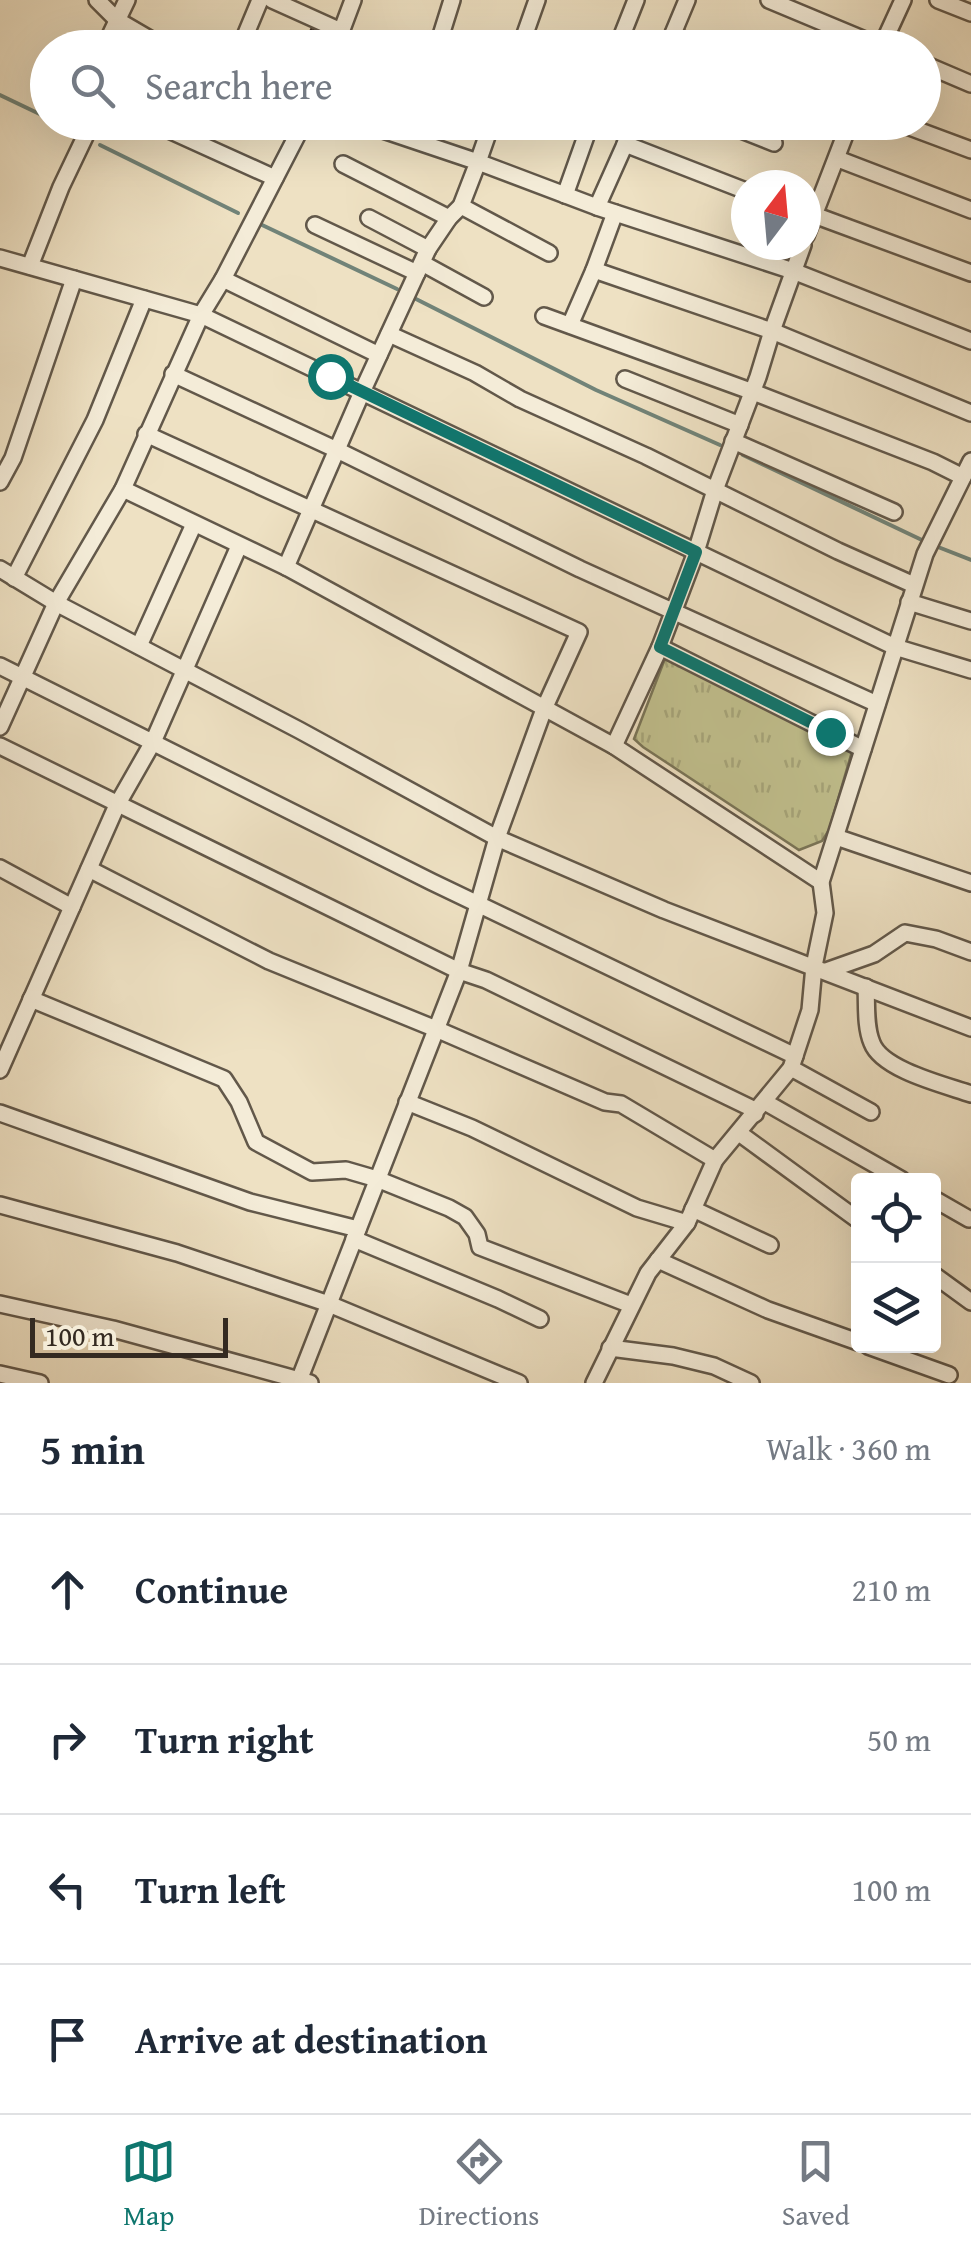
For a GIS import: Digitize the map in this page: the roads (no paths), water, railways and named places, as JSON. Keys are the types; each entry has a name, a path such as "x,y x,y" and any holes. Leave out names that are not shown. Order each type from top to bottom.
{"street":[{"path":"97,0 134,30"},
{"path":"112,30 126,0"},
{"path":"248,30 260,0"},
{"path":"272,0 339,30"},
{"path":"341,30 353,0"},
{"path":"443,30 452,0"},
{"path":"526,30 537,0"},
{"path":"624,30 636,0"},
{"path":"675,30 687,0"},
{"path":"769,0 841,30"},
{"path":"890,30 903,0"},
{"path":"938,0 971,13"},
{"path":"941,71 971,84"},
{"path":"941,139 971,150"},
{"path":"30,266 83,140"},
{"path":"191,140 275,178"},
{"path":"0,727 56,603 123,489 201,315 295,140"},
{"path":"412,140 597,207 792,271 971,341"},
{"path":"286,567 422,262 455,212 486,140"},
{"path":"565,195 585,140"},
{"path":"597,207 627,140"},
{"path":"766,140 774,143"},
{"path":"821,192 844,140"},
{"path":"625,144 731,185"},
{"path":"838,160 971,210"},
{"path":"343,164 549,252"},
{"path":"570,325 615,213"},
{"path":"821,217 971,273"},
{"path":"369,218 422,262 484,297"},
{"path":"314,226 422,262"},
{"path":"0,258 201,315 895,647 971,670"},
{"path":"614,746 674,611 797,260"},
{"path":"594,270 772,331 971,412"},
{"path":"0,482 13,458 74,278"},
{"path":"223,279 379,355"},
{"path":"144,299 95,420 7,573 56,603 497,838 664,910 971,1028"},
{"path":"544,316 753,392 963,477"},
{"path":"389,334 914,585"},
{"path":"174,374 580,569 876,704"},
{"path":"626,379 740,425"},
{"path":"0,1304 114,1329 302,1382 459,971 497,838 544,709 578,632 146,434"},
{"path":"733,441 894,512"},
{"path":"594,1383 648,1273 690,1216 715,1160 793,1062 820,968 825,914 822,882 924,554 971,461"},
{"path":"123,489 286,567 614,746 822,882"},
{"path":"139,646 194,524"},
{"path":"0,1070 118,805 153,742 238,546"},
{"path":"909,602 971,621"},
{"path":"660,647 863,749"},
{"path":"0,666 652,989 793,1062 871,1112"},
{"path":"0,746 459,971 486,980 753,1109 760,1108 888,1173"},
{"path":"836,837 971,882"},
{"path":"0,868 72,908"},
{"path":"89,869 270,961 605,1102 621,1104 715,1160"},
{"path":"820,968 874,954 905,933 971,952"},
{"path":"866,987 870,1042 878,1054 890,1064 971,1094"},
{"path":"32,999 224,1078 256,1142 312,1172 346,1170 449,1208 465,1217 477,1234 480,1247 631,1305"},
{"path":"408,1102 472,1128 636,1208 690,1216 770,1244"},
{"path":"0,1113 250,1202 356,1234 540,1319"},
{"path":"739,1133 851,1215"},
{"path":"941,1202 969,1219"},
{"path":"0,1205 177,1253 329,1304 519,1383"},
{"path":"658,1260 768,1310 851,1340"},
{"path":"941,1280 971,1302"},
{"path":"610,1348 714,1366 751,1383"},
{"path":"888,1353 949,1375"},
{"path":"0,1374 40,1383"}],"waterway":[{"path":"0,95 30,109"},
{"path":"100,145 238,213"},
{"path":"260,224 397,289"},
{"path":"416,299 596,390 720,445"},
{"path":"743,455 924,541"},
{"path":"933,545 971,560"}]}
